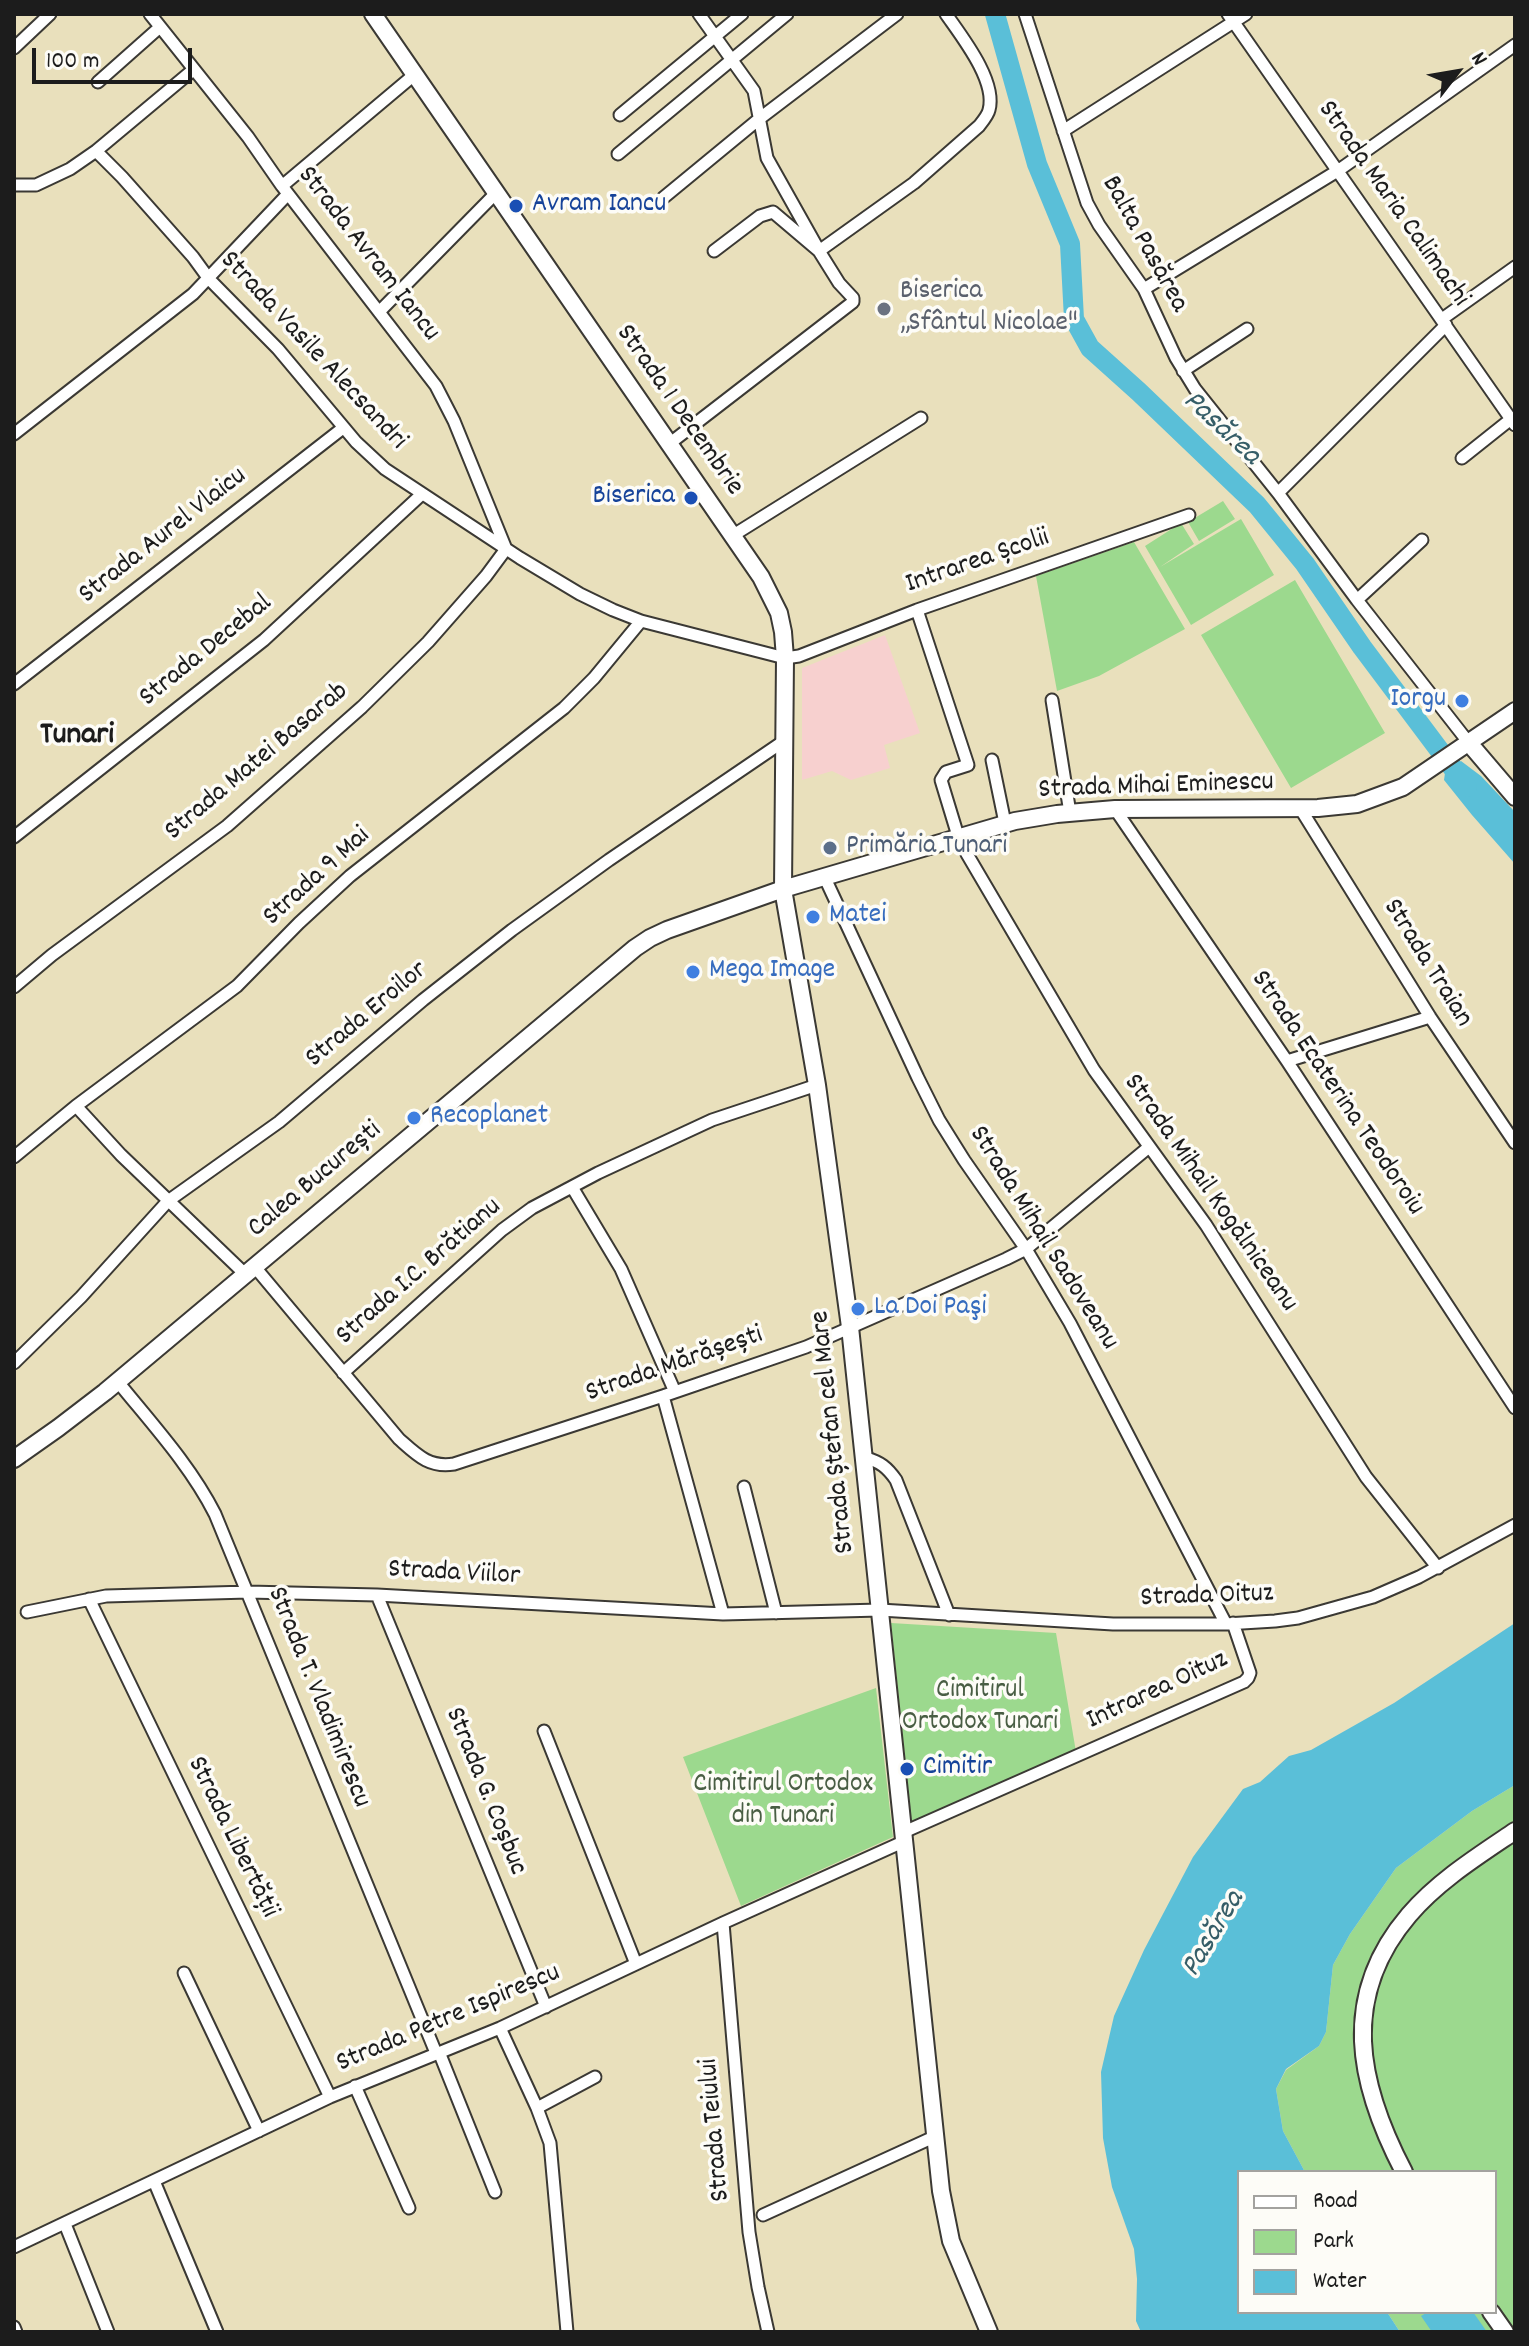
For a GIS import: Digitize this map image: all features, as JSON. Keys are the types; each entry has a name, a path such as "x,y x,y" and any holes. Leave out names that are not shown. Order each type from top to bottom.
{"main road":[{"name":"Strada 1 Decembrie","path":"373,14 772,595 779,613 785,658 783,889"},
{"name":"Strada Mihai Eminescu","path":"783,889 1005,823 1070,813 1115,809 1340,807 1375,799 1403,787 1515,711"},
{"path":"1464,746 1515,797"},
{"name":"Strada Ștefan cel Mare","path":"783,889 817,1085 866,1458 941,2191 951,2241 989,2332"},
{"name":"Calea București","path":"14,1459 118,1382 642,943 667,930 783,889"},
{"path":"1403,2170 1372,2102 1363,2059 1362,2033 1372,1978 1409,1915 1443,1882 1515,1831"},
{"path":"1492,2314 1505,2332"}],"street":[{"path":"14,48 50,14"},
{"name":"Strada Avram Iancu","path":"150,14 248,137 285,190 436,386 454,421 506,549"},
{"path":"669,444 852,304 853,298 839,283 819,251 767,158 754,91 699,14"},
{"path":"620,115 742,14"},
{"path":"618,154 787,14"},
{"path":"663,198 759,119 897,14"},
{"path":"819,251 914,183 986,117 990,95 986,77 946,14"},
{"name":"Balta Pasărea","path":"1025,14 1087,203 1144,289 1183,371 1278,493 1464,746"},
{"path":"1063,131 1231,18 1246,14"},
{"name":"Strada Maria Calimachi","path":"1231,18 1513,422"},
{"path":"98,82 160,27"},
{"path":"1144,289 1339,170 1515,45"},
{"path":"14,185 36,185 54,178 96,151 193,70"},
{"path":"14,434 209,279 285,190 414,75"},
{"name":"Strada Vasile Alecsandri","path":"96,151 209,279 278,349 343,428 385,469 506,549 580,594 613,610 641,621 785,658"},
{"path":"379,312 496,193"},
{"path":"714,251 760,216 773,212 819,251"},
{"path":"1278,493 1444,322 1515,267"},
{"path":"1183,371 1247,329"},
{"path":"732,536 921,418"},
{"path":"1462,458 1513,422"},
{"name":"Strada Aurel Vlaicu","path":"14,684 343,428"},
{"name":"Strada Decebal","path":"14,837 264,640 422,494"},
{"name":"Intrarea Școlii","path":"785,658 808,653 917,610 1189,515"},
{"path":"1357,600 1422,540"},
{"name":"Strada Matei Basarab","path":"14,987 52,955 227,826 362,707 428,642 506,549"},
{"name":"Strada Mihail Kogălniceanu","path":"917,610 968,765 941,776 958,836 1094,1070 1214,1238 1366,1477 1438,1568"},
{"name":"Strada 9 Mai","path":"14,1157 76,1106 237,986 350,876 564,708 587,686 641,621"},
{"path":"1052,700 1070,813"},
{"name":"Strada Eroilor","path":"14,1363 81,1297 168,1201 279,1122 433,991 512,930 784,741"},
{"path":"992,760 1005,823"},
{"name":"Strada Traian","path":"1300,808 1430,1017 1515,1143"},
{"name":"Strada Ecaterina Teodoroiu","path":"1115,809 1287,1061 1515,1408"},
{"name":"Strada Mihail Sadoveanu","path":"824,876 939,1120 1026,1249 1091,1361 1230,1624"},
{"path":"1287,1061 1430,1017"},
{"name":"Strada I.C. Brătianu","path":"343,1373 502,1230 532,1208 712,1120 817,1085"},
{"name":"Strada Mărășești","path":"76,1106 168,1201 250,1270 399,1439 427,1462 443,1466 806,1347 1026,1249 1149,1147"},
{"path":"572,1187 621,1269 675,1392"},
{"name":"Strada T. Vladimirescu","path":"118,1382 203,1491 248,1592 495,2192"},
{"path":"663,1396 723,1614"},
{"path":"866,1458 888,1468 896,1480 949,1615"},
{"path":"744,1487 776,1613"},
{"name":"Strada Oituz","path":"880,1610 1113,1624 1230,1624 1298,1618 1373,1597 1438,1568 1515,1525"},
{"name":"Strada Viilor","path":"27,1612 106,1596 248,1592 377,1595 723,1614 880,1610"},
{"name":"Strada G. Coșbuc","path":"377,1595 546,2007"},
{"name":"Strada Libertății","path":"89,1599 330,2097"},
{"name":"Intrarea Oituz","path":"904,1837 1244,1682 1250,1673 1230,1624"},
{"path":"544,1731 636,1964"},
{"name":"Strada Petre Ispirescu","path":"14,2247 330,2097 546,2007 904,1837"},
{"name":"Strada Teiului","path":"723,1923 749,2232 768,2332"},
{"path":"184,1973 259,2131"},
{"path":"500,2028 550,2143 567,2332"},
{"path":"537,2108 595,2077"},
{"path":"355,2086 409,2208"},
{"path":"763,2215 936,2136"},
{"path":"154,2181 217,2332"},
{"path":"65,2224 108,2332"}],"shaded area":[{"path":"885,635 920,733 884,745 890,768 851,780 832,771 802,780 802,668"}],"green space":[{"path":"1223,501 1235,519 1199,541 1188,522"},
{"path":"1241,519 1274,575 1191,625 1145,546 1181,523 1194,544 1160,567"},
{"path":"1134,542 1185,629 1099,676 1057,691 1036,576"},
{"path":"1295,580 1385,733 1291,788 1201,635"},
{"name":"Cimitirul Ortodox Tunari","path":"891,1623 1056,1633 1076,1752 912,1826"},
{"name":"Cimitirul Ortodox din Tunari","path":"876,1688 893,1837 741,1906 683,1757"},
{"path":"1515,1785 1515,2332 1400,2332 1388,2314 1497,2314 1497,2170 1304,2170 1283,2131 1276,2089 1286,2070 1319,2046 1326,2032 1333,1965 1350,1934 1396,1868 1472,1811"}],"water":[{"path":"1461,761 1481,776 1515,812 1515,864 1444,780 1445,773"},
{"path":"1515,1623 1515,1785 1472,1811 1396,1868 1350,1934 1333,1965 1326,2032 1319,2046 1286,2069 1276,2089 1283,2131 1304,2170 1237,2170 1237,2314 1388,2314 1400,2332 1141,2332 1136,2321 1134,2249 1112,2187 1103,2138 1101,2072 1114,2016 1144,1950 1193,1857 1243,1789 1260,1782 1289,1756 1311,1750 1394,1703"},
{"path":"1474,2314 1487,2332 1432,2332 1421,2316"}],"waterway":[{"name":"Pasărea","path":"995,14 1037,164 1070,244 1074,319 1090,348 1257,505 1305,564 1362,647 1467,787"}],"place":[{"name":"Avram Iancu","path":"516,206"},
{"name":"Biserica „Sfântul Nicolae\"","path":"884,309"},
{"name":"Biserica","path":"691,498"},
{"name":"Iorgu","path":"1462,701"},
{"name":"Primăria Tunari","path":"830,848"},
{"name":"Matei","path":"813,917"},
{"name":"Mega Image","path":"693,972"},
{"name":"Recoplanet","path":"414,1118"},
{"name":"La Doi Paşi","path":"858,1309"},
{"name":"Cimitir","path":"907,1769"}],"district":[{"name":"Tunari","path":"77,738"}]}
